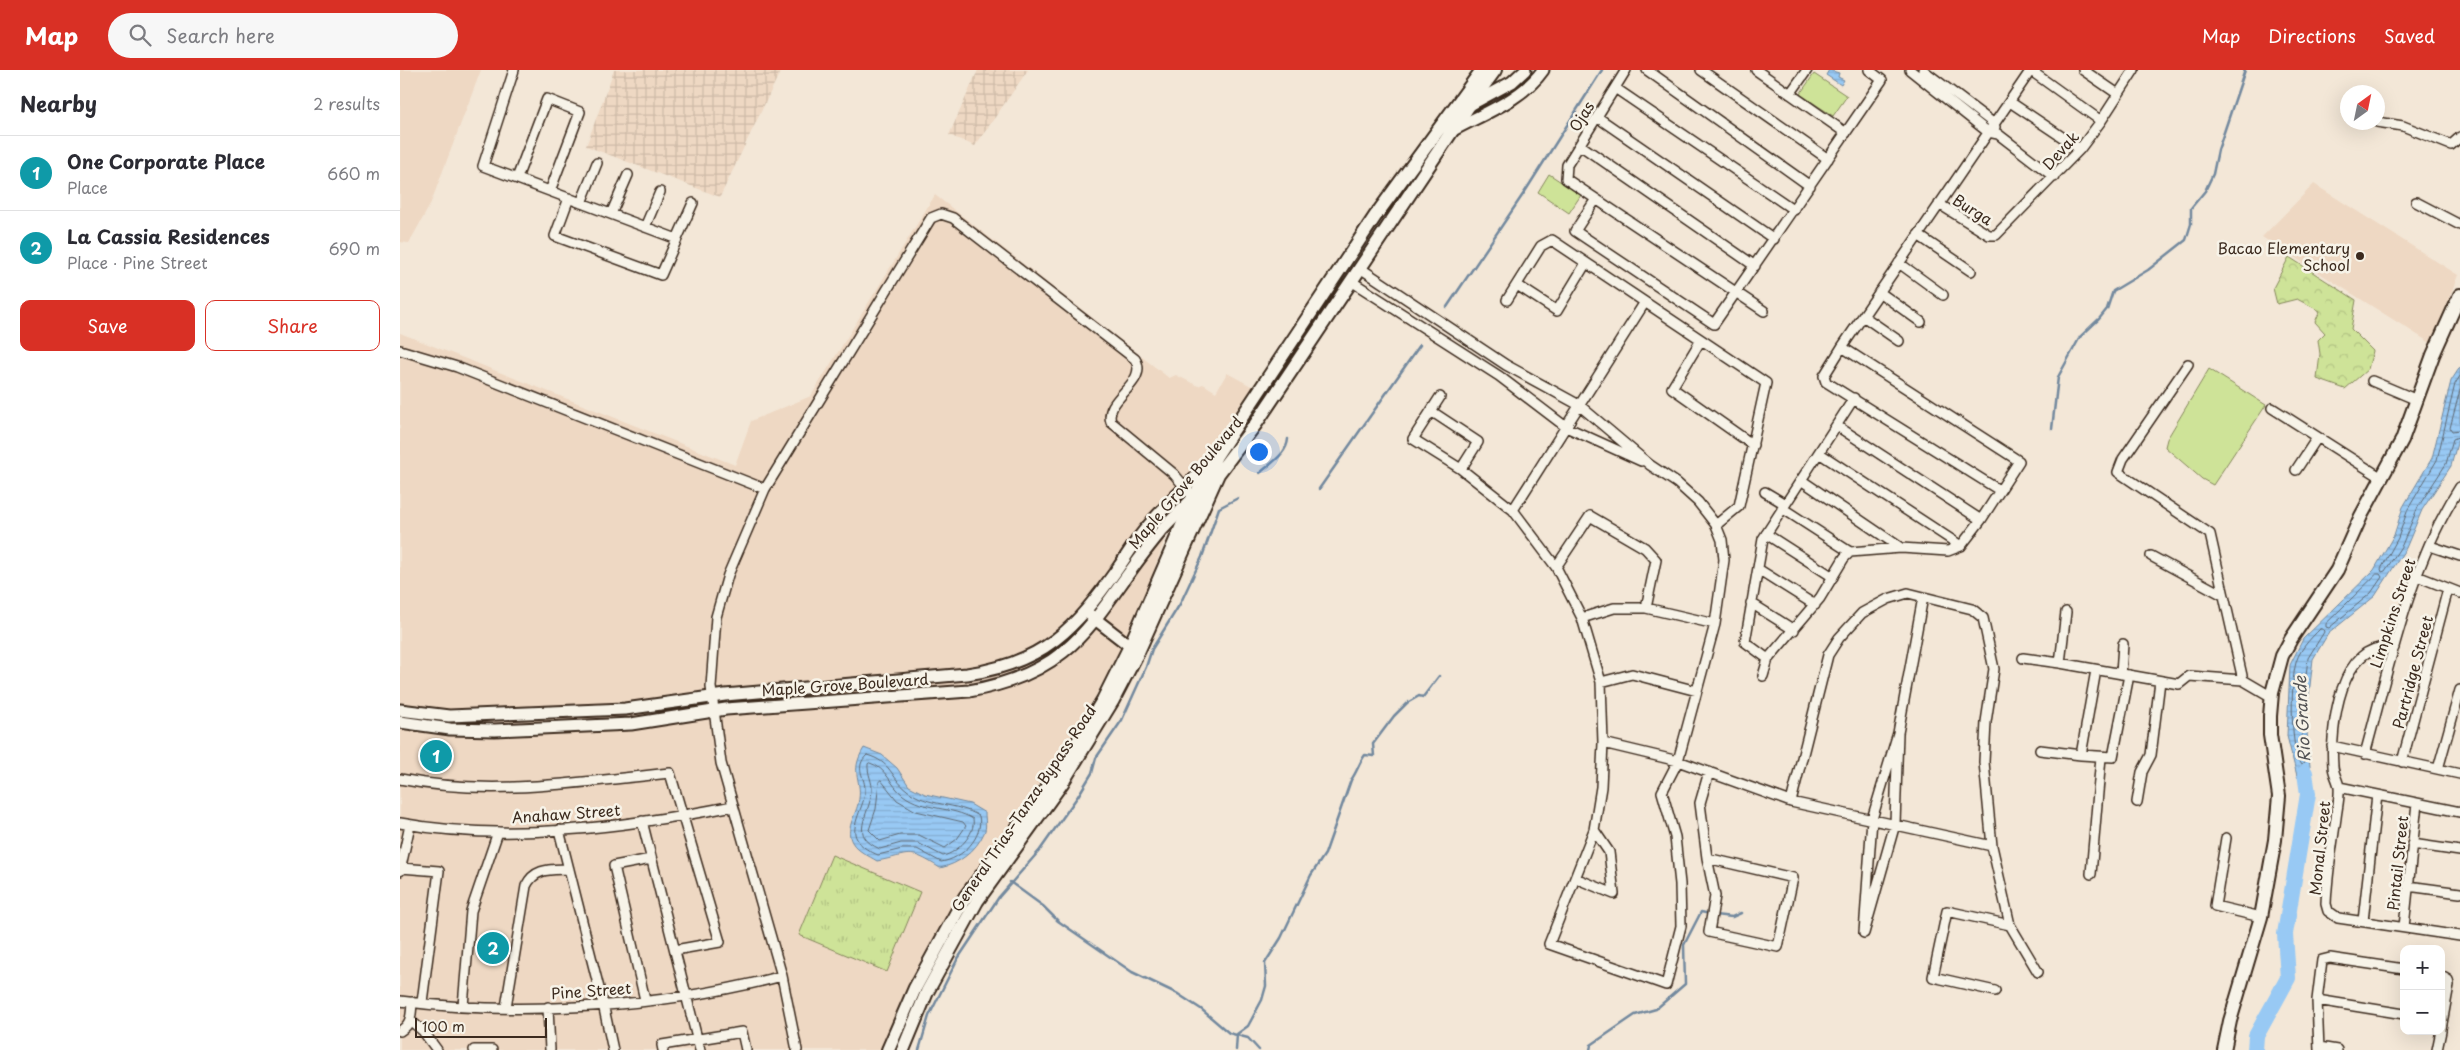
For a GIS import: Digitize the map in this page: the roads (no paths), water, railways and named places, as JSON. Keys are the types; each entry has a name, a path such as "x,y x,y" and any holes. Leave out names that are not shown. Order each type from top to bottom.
{"main road":[{"path":"1448,126 1482,70"},
{"path":"1448,126 1468,106 1495,70"},
{"name":"Maple Grove Boulevard","path":"1218,474 1255,425 1360,268 1448,126"},
{"name":"Maple Grove Boulevard","path":"1216,456 1376,215 1448,126"},
{"path":"2224,1050 2230,1022 2261,917 2275,840 2280,796 2270,735 2272,697 2282,656 2291,639 2338,570 2361,516 2402,440 2433,355 2460,295"},
{"name":"General Trias–Tanza Bypass Road","path":"888,1050 915,988 965,897 1060,771 1103,700 1130,646 1194,498 1216,456"},
{"name":"General Trias–Tanza Bypass Road","path":"903,1050 927,992 977,901 1062,783 1114,700 1138,652 1218,474"}],"street":[{"path":"514,70 483,166 677,239"},
{"path":"1468,106 1512,82 1525,70"},
{"name":"Maple Grove Boulevard","path":"1448,126 1519,94 1543,70"},
{"name":"Ojas","path":"1596,199 1566,179 1567,165 1626,70"},
{"path":"1647,70 1810,186"},
{"path":"1701,70 1828,159"},
{"path":"1756,70 1846,133"},
{"path":"1790,94 1807,70"},
{"path":"1764,311 1737,293 1596,199 1575,232 1714,324 1737,293 1756,266 1882,80 1869,70"},
{"path":"1910,70 1990,127"},
{"path":"1923,70 1998,134 2054,177"},
{"path":"1999,490 1826,382 1824,376 1842,346 2030,70 2101,121"},
{"path":"2083,70 2118,94"},
{"name":"Devak","path":"1993,236 2080,150 2134,70"},
{"path":"1615,88 1794,210"},
{"path":"517,178 547,99 580,112 550,191"},
{"path":"2010,102 2080,150"},
{"path":"1597,117 1774,239"},
{"path":"2385,123 2403,126 2451,145 2460,137"},
{"path":"1580,145 1756,266"},
{"path":"581,203 597,163"},
{"path":"612,214 628,175"},
{"path":"645,227 660,192"},
{"path":"568,198 555,236 661,275 693,203"},
{"path":"2416,202 2460,225"},
{"name":"Burga","path":"1939,204 1993,236"},
{"path":"797,1050 782,976 721,763 713,711 711,672 716,617 728,575 765,489 931,218 941,214 957,221 1135,359 1138,366 1138,374 1112,410 1111,422 1122,434 1174,474 1194,498"},
{"path":"1918,235 1971,271"},
{"path":"1507,300 1541,246 1552,240 1766,383 1754,445 1739,506 1716,525"},
{"path":"1517,285 1557,311 1586,263"},
{"path":"1899,263 1943,294"},
{"path":"1360,268 1506,365 1579,405 1650,465 1677,483 1698,502 1716,525 1722,540 1724,560 1716,624 1678,760 1662,792 1675,837 1681,917 1681,926 1666,985 1549,944 1594,830 1601,787 1603,743 1601,682 1582,618 1556,567 1513,510 1461,469 1413,439 1440,397"},
{"path":"1351,280 1499,376 1566,427 1650,465"},
{"path":"1879,292 1920,322"},
{"path":"1513,510 1645,302"},
{"path":"1863,316 1899,341"},
{"path":"1701,340 1672,388 1754,445"},
{"path":"1765,492 1850,552 1901,548 1948,551 1960,546 1981,520 2019,460 1842,346"},
{"path":"400,350 457,367 765,489"},
{"path":"2188,364 2123,459 2118,472 2210,534 2243,680"},
{"path":"1499,376 1506,365"},
{"path":"2372,381 2417,400"},
{"path":"1768,659 1745,642 1751,602 1766,534 1854,398"},
{"path":"2272,408 2382,478"},
{"path":"1431,411 1478,442 1461,469"},
{"path":"1837,426 1981,520"},
{"path":"2296,470 2317,438"},
{"path":"1819,453 1960,546"},
{"name":"Maple Grove Boulevard","path":"400,710 449,716 495,716 625,710 712,697 991,670 1011,665 1042,651 1086,612 1148,525 1216,456"},
{"name":"Maple Grove Boulevard","path":"400,722 450,729 495,730 631,724 713,711 988,688 1020,678 1044,666 1072,645 1096,620 1163,529 1218,474"},
{"path":"1801,480 1901,548"},
{"name":"Limpkins Street","path":"2365,754 2394,648 2417,576 2444,512 2460,486"},
{"path":"1556,567 1590,516 1645,548 1656,560 1646,608"},
{"path":"1766,534 1833,577"},
{"path":"2430,546 2460,556"},
{"path":"1763,676 1768,659 1815,605 1844,558 1850,552"},
{"path":"2151,556 2223,595"},
{"path":"1758,569 1815,605"},
{"path":"2417,576 2460,593"},
{"name":"Partridge Street","path":"2402,762 2448,588"},
{"path":"1791,802 1828,655 1839,638 1862,613 1888,599 1908,594 1972,609 1983,618 1994,669 1986,722 1984,762 1992,846 2010,925 2038,972"},
{"path":"1898,733 1895,824 1864,933 1872,819 1898,733 1923,597"},
{"path":"1751,602 1794,630"},
{"path":"1582,618 1614,608 1646,608 1716,624"},
{"path":"1086,612 1130,646"},
{"path":"2060,663 2066,612"},
{"path":"2040,750 2112,758 2114,755 2125,674 2122,644"},
{"path":"2394,648 2383,646 2372,649 2349,669 2333,730 2333,768 2339,787 2460,812"},
{"path":"2023,658 2179,684 2189,676 2243,680 2272,697"},
{"path":"2080,755 2096,670"},
{"path":"1601,682 1632,674 1697,691"},
{"path":"2137,802 2142,772 2151,755 2160,681"},
{"path":"2438,769 2460,690"},
{"path":"1603,743 1678,760 1791,802 1992,846"},
{"path":"2332,746 2460,774"},
{"path":"2091,874 2101,757"},
{"path":"400,779 457,786 529,787 670,772 720,942 675,950"},
{"path":"1706,858 1793,878 1778,947 1709,932 1714,896 1706,858 1700,803 1709,772"},
{"name":"Monal Street","path":"2339,787 2327,897 2328,911 2338,918 2363,921"},
{"path":"2377,795 2363,921 2460,936"},
{"name":"Pintail Street","path":"2404,927 2417,803"},
{"name":"Anahaw Street","path":"400,823 498,832 559,830 683,816 733,806"},
{"path":"642,821 700,1050"},
{"path":"410,825 400,870 439,871 422,1002"},
{"path":"559,830 613,1050"},
{"path":"1575,878 1614,894 1609,852 1594,830"},
{"path":"463,1006 471,911 498,832"},
{"path":"2226,838 2215,906 2261,917"},
{"path":"2412,844 2460,851"},
{"path":"645,1000 614,866 651,859"},
{"path":"506,1007 526,886 529,879 542,870 569,869"},
{"path":"2408,886 2460,893"},
{"path":"1995,991 1933,977 1947,911 2010,925"},
{"path":"2337,1050 2319,1049 2317,1000 2322,960 2330,958 2400,968"},
{"name":"Pine Street","path":"400,1000 463,1006 506,1007 603,1004 686,995 782,976"},
{"path":"2445,981 2449,992 2445,1011"},
{"path":"2317,1000 2400,1013"},
{"path":"400,1031 406,1028 411,1021 412,1002"},
{"path":"548,1007 550,1050"},
{"path":"411,1021 424,1031 437,1050"},
{"path":"662,1050 662,1045 742,1032 746,1050"},
{"path":"2437,1050 2440,1035"},
{"path":"474,1050 492,1050"}],"water":[{"path":"1829,70 1839,73 1838,77 1844,80 1841,85 1826,75"},
{"path":"2460,367 2460,432 2451,466 2422,510 2406,548 2375,596 2328,634 2313,659 2306,721 2311,778 2308,794 2297,776 2287,736 2290,665 2303,639 2374,570 2394,535 2403,507 2432,458 2451,381"},
{"path":"864,748 882,755 897,768 909,786 925,794 970,804 985,813 985,831 981,840 972,851 960,860 940,868 921,857 909,854 877,861 857,848 852,842 850,833 859,795 857,764"}],"waterway":[{"path":"1447,307 1526,190 1602,70"},
{"path":"2052,429 2058,377 2080,337 2107,309 2113,291 2148,270 2186,240 2191,224 2191,208 2205,191 2213,174 2218,150 2245,70"},
{"path":"1319,489 1420,345"},
{"path":"1260,473 1282,454 1288,439"},
{"path":"919,1050 929,1016 957,960 999,897 1040,850 1092,773 1096,758 1122,720 1152,649 1180,604 1202,557 1219,508 1238,498"},
{"path":"1236,1050 1237,1034 1248,1026 1262,1000 1266,986 1265,963 1281,938 1311,875 1325,854 1351,780 1361,761 1365,755 1374,756 1373,744 1394,716 1407,703 1419,696 1423,697 1439,676"},
{"name":"Rio Grande","path":"2255,1050 2256,1036 2288,978 2285,934 2308,794 2305,773"},
{"path":"1010,882 1043,906 1058,921 1132,972 1178,994 1201,1009 1229,1033 1248,1038 1259,1050"},
{"path":"1590,1050 1591,1045 1635,1015 1656,1009 1685,984 1684,945 1701,912 1710,914"},
{"path":"1715,915 1732,917 1741,913"}],"place":[{"name":"Bacao Elementary School","path":"2360,256"},
{"name":"One Corporate Place","path":"436,756"},
{"name":"La Cassia Residences","path":"493,948"}]}
